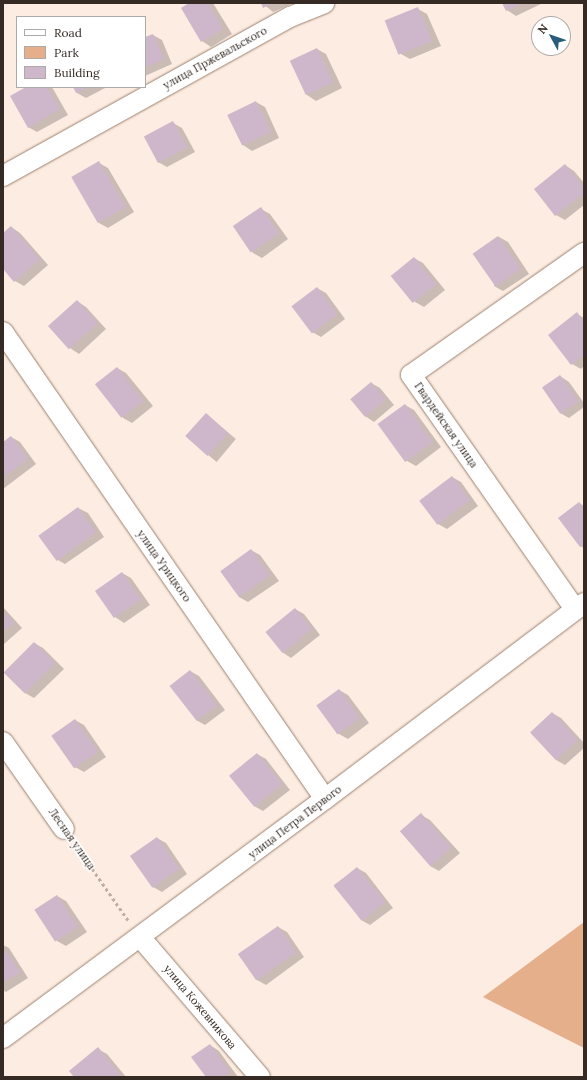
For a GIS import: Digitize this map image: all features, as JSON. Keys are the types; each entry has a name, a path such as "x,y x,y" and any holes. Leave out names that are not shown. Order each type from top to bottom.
{"street":[{"name":"улица Пржевальского","path":"3,176 290,17 324,3"},
{"name":"Гвардейская улица","path":"580,606 411,375 584,252"},
{"name":"улица Урицкого","path":"3,332 325,799"},
{"name":"улица Петра Первого","path":"3,1038 325,799 580,606"},
{"name":"Лесная улица","path":"3,742 64,829"},
{"name":"улица Кожевникова","path":"140,937 260,1077"}],"path":[{"name":"Лесная улица","path":"64,829 140,937"}],"green space":[{"path":"584,922 584,1048 483,997"}],"building":[{"path":"189,3 208,3 223,29 201,42 181,8"},
{"path":"261,3 273,3 263,8"},
{"path":"502,3 524,3 506,11"},
{"path":"418,7 432,41 398,55 385,20"},
{"path":"153,34 164,59 146,68 146,37"},
{"path":"317,48 333,82 306,95 290,61"},
{"path":"24,88 48,88 60,109 28,128 10,96"},
{"path":"74,88 87,88 76,93"},
{"path":"256,101 271,132 242,146 227,115"},
{"path":"173,121 187,147 158,163 144,136"},
{"path":"99,161 125,207 98,223 71,177"},
{"path":"565,164 584,188 584,193 555,216 534,189"},
{"path":"261,207 279,234 251,253 233,226"},
{"path":"11,226 40,259 14,282 3,269 3,233"},
{"path":"498,236 521,269 496,287 473,254"},
{"path":"414,257 436,284 413,303 391,276"},
{"path":"317,287 337,314 312,333 291,306"},
{"path":"77,300 98,323 69,349 48,326"},
{"path":"577,312 584,322 584,355 571,365 548,335"},
{"path":"117,367 143,401 121,418 95,384"},
{"path":"560,375 578,401 560,414 542,388"},
{"path":"371,382 386,400 365,417 350,399"},
{"path":"405,404 433,442 405,462 377,424"},
{"path":"206,413 228,433 208,456 185,436"},
{"path":"11,436 28,459 3,477 3,442"},
{"path":"452,476 470,500 437,525 419,501"},
{"path":"579,502 584,508 584,544 580,547 558,518"},
{"path":"78,507 96,532 57,561 38,536"},
{"path":"251,549 270,575 239,597 220,571"},
{"path":"122,572 141,599 114,618 95,591"},
{"path":"295,608 312,629 282,653 265,632"},
{"path":"3,611 14,623 3,632"},
{"path":"34,642 55,663 25,694 4,672"},
{"path":"190,670 217,705 197,721 170,686"},
{"path":"339,689 360,718 338,735 316,705"},
{"path":"552,712 578,740 556,760 530,732"},
{"path":"75,719 98,752 74,768 51,736"},
{"path":"257,753 282,784 254,807 229,776"},
{"path":"421,813 451,848 430,866 400,831"},
{"path":"157,837 179,869 152,888 130,856"},
{"path":"357,867 385,902 362,921 334,886"},
{"path":"57,895 78,927 55,942 34,910"},
{"path":"278,926 296,952 256,980 238,954"},
{"path":"3,947 20,972 3,983"},
{"path":"210,1044 230,1072 223,1077 206,1077 191,1057"},
{"path":"98,1047 122,1077 74,1077 69,1071"}]}
